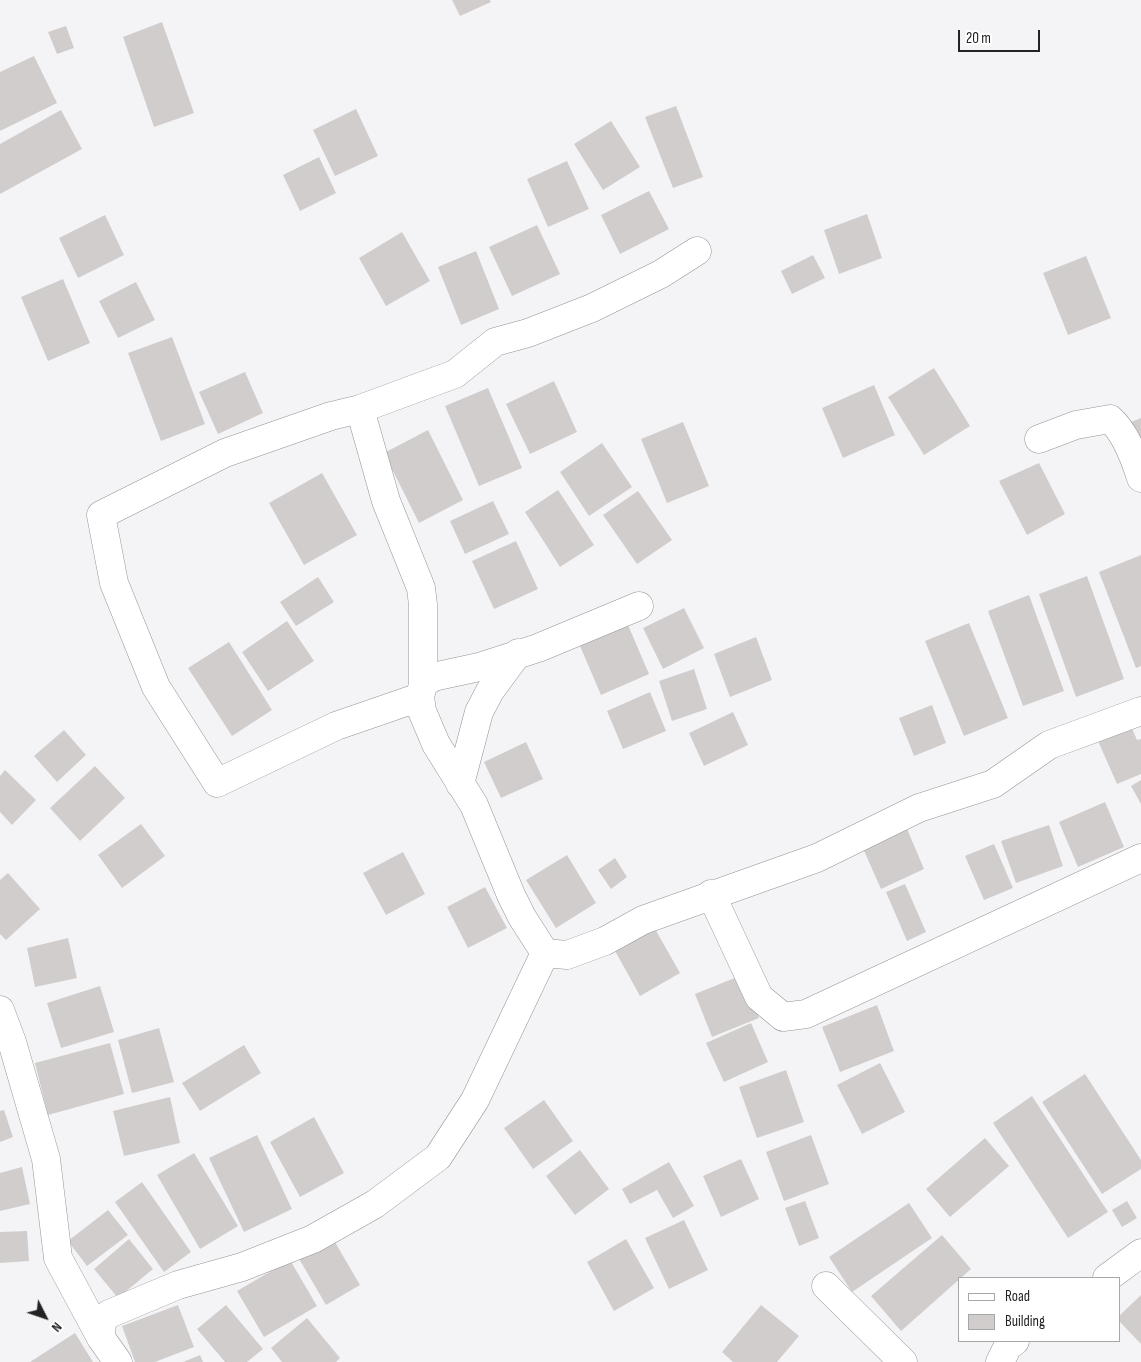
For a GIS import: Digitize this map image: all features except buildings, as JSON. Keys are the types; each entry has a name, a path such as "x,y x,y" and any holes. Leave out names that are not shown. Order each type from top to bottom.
{"street":[{"path":"639,606 538,648 479,667 433,677 421,690 336,726 218,784 156,687 114,583 101,515 225,453 331,416 360,409 456,374 496,342 528,333 628,291 661,274 697,251"},
{"path":"360,409 386,501 420,588 423,605 422,711 436,744 474,805 522,917 546,952 568,955 605,941 643,920 711,894 817,858 919,808 993,784 1049,745 1141,711"},
{"path":"1038,438 1076,425 1110,419 1116,424 1136,461 1141,478"},
{"path":"460,784 479,712 490,691 518,653"},
{"path":"711,894 759,997 783,1017 806,1014 1141,858"},
{"path":"101,1338 102,1320 110,1314 178,1284 242,1267 313,1239 375,1204 438,1157 475,1100 546,952"},
{"path":"0,1010 12,1042 46,1159 58,1258 101,1338 118,1362"},
{"path":"1108,1277 1141,1253"},
{"path":"826,1286 904,1362"},
{"path":"1000,1362 1008,1346 1014,1342"}]}
